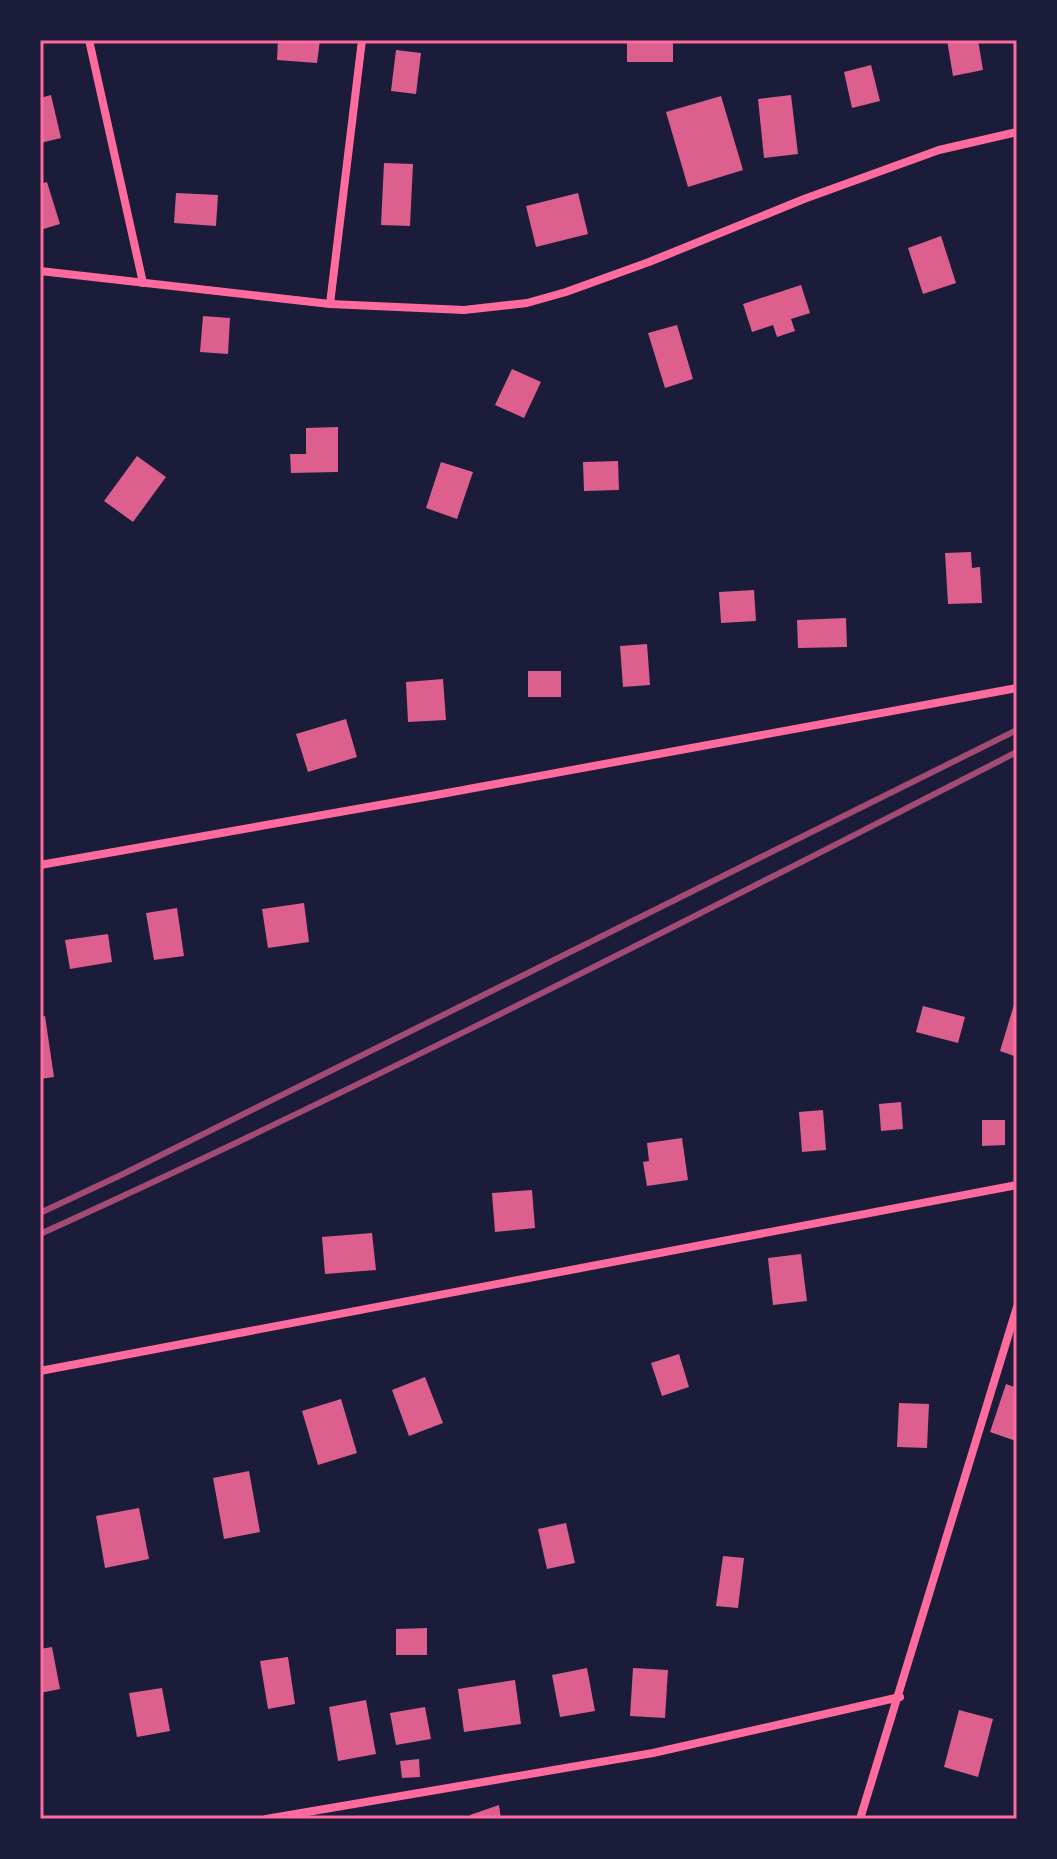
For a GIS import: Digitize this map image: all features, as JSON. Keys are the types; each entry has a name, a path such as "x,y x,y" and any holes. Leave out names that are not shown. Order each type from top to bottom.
{"street":[{"path":"89,40 143,283"},
{"path":"330,304 362,40"},
{"path":"40,271 330,304 464,310 527,303 636,267 804,199 939,150 1017,132"},
{"path":"40,865 452,793 1017,688"},
{"path":"40,1371 1017,1185"},
{"path":"860,1819 900,1697 1017,1307"},
{"path":"266,1819 653,1753 900,1697"}],"building":[{"path":"278,40 320,40 317,63 277,60"},
{"path":"627,40 673,40 673,62 627,62"},
{"path":"947,40 978,40 983,70 953,76"},
{"path":"396,50 421,53 416,94 391,91"},
{"path":"871,65 880,101 852,108 844,72"},
{"path":"51,95 61,138 40,143 40,98"},
{"path":"791,95 798,154 764,158 758,99"},
{"path":"721,96 743,170 688,187 666,112"},
{"path":"384,163 413,164 410,226 381,225"},
{"path":"47,182 60,224 40,230 40,184"},
{"path":"176,193 218,195 216,226 174,223"},
{"path":"578,193 588,234 536,247 526,206"},
{"path":"941,236 956,283 923,294 908,248"},
{"path":"801,285 810,313 791,319 795,331 777,337 773,325 752,332 743,304"},
{"path":"203,316 230,318 228,354 200,352"},
{"path":"677,325 693,379 665,388 648,333"},
{"path":"512,369 541,382 524,418 495,405"},
{"path":"338,427 338,472 291,473 290,454 306,454 306,428"},
{"path":"137,456 166,477 133,522 104,501"},
{"path":"618,461 619,490 584,491 583,462"},
{"path":"441,462 473,472 457,519 426,508"},
{"path":"971,552 972,568 980,567 982,603 948,604 945,553"},
{"path":"754,590 756,621 721,623 719,592"},
{"path":"846,618 847,647 798,648 797,620"},
{"path":"647,644 650,685 623,687 620,646"},
{"path":"528,671 561,671 561,697 528,697"},
{"path":"443,679 446,720 408,722 406,682"},
{"path":"346,719 357,757 308,772 296,734"},
{"path":"304,903 309,942 268,948 262,909"},
{"path":"177,908 184,956 154,960 146,913"},
{"path":"108,934 112,962 70,969 65,940"},
{"path":"1017,998 1017,1057 1000,1051"},
{"path":"923,1006 965,1017 958,1043 916,1032"},
{"path":"45,1016 54,1077 40,1079 40,1017"},
{"path":"901,1102 903,1129 881,1131 879,1104"},
{"path":"823,1110 826,1150 802,1152 799,1112"},
{"path":"982,1120 1005,1120 1005,1145 982,1146"},
{"path":"682,1138 688,1180 647,1186 643,1162 649,1161 647,1143"},
{"path":"532,1190 535,1228 495,1232 492,1193"},
{"path":"372,1233 376,1270 325,1274 322,1237"},
{"path":"801,1254 807,1301 773,1305 768,1258"},
{"path":"679,1354 689,1387 662,1396 651,1363"},
{"path":"425,1377 443,1423 409,1436 392,1390"},
{"path":"1006,1384 1017,1388 1016,1441 990,1432"},
{"path":"341,1399 357,1453 318,1465 302,1411"},
{"path":"899,1403 929,1404 927,1448 897,1447"},
{"path":"249,1471 260,1532 224,1539 213,1478"},
{"path":"139,1508 149,1559 105,1568 96,1516"},
{"path":"566,1523 575,1563 547,1569 538,1529"},
{"path":"723,1556 744,1558 738,1608 716,1606"},
{"path":"427,1628 427,1655 396,1655 396,1629"},
{"path":"52,1647 60,1689 40,1693 40,1649"},
{"path":"288,1657 295,1704 268,1709 260,1661"},
{"path":"587,1668 595,1711 560,1717 552,1675"},
{"path":"633,1668 668,1670 665,1718 630,1716"},
{"path":"515,1680 521,1724 464,1732 458,1689"},
{"path":"162,1688 170,1731 137,1737 129,1693"},
{"path":"366,1700 376,1754 338,1761 329,1707"},
{"path":"425,1707 431,1739 396,1745 390,1713"},
{"path":"959,1710 993,1719 978,1777 944,1767"},
{"path":"419,1759 420,1777 402,1778 400,1761"},
{"path":"499,1805 501,1819 471,1819 470,1815"}],"railway":[{"path":"40,1213 1017,730"},
{"path":"40,1234 409,1059 1017,752"}]}
